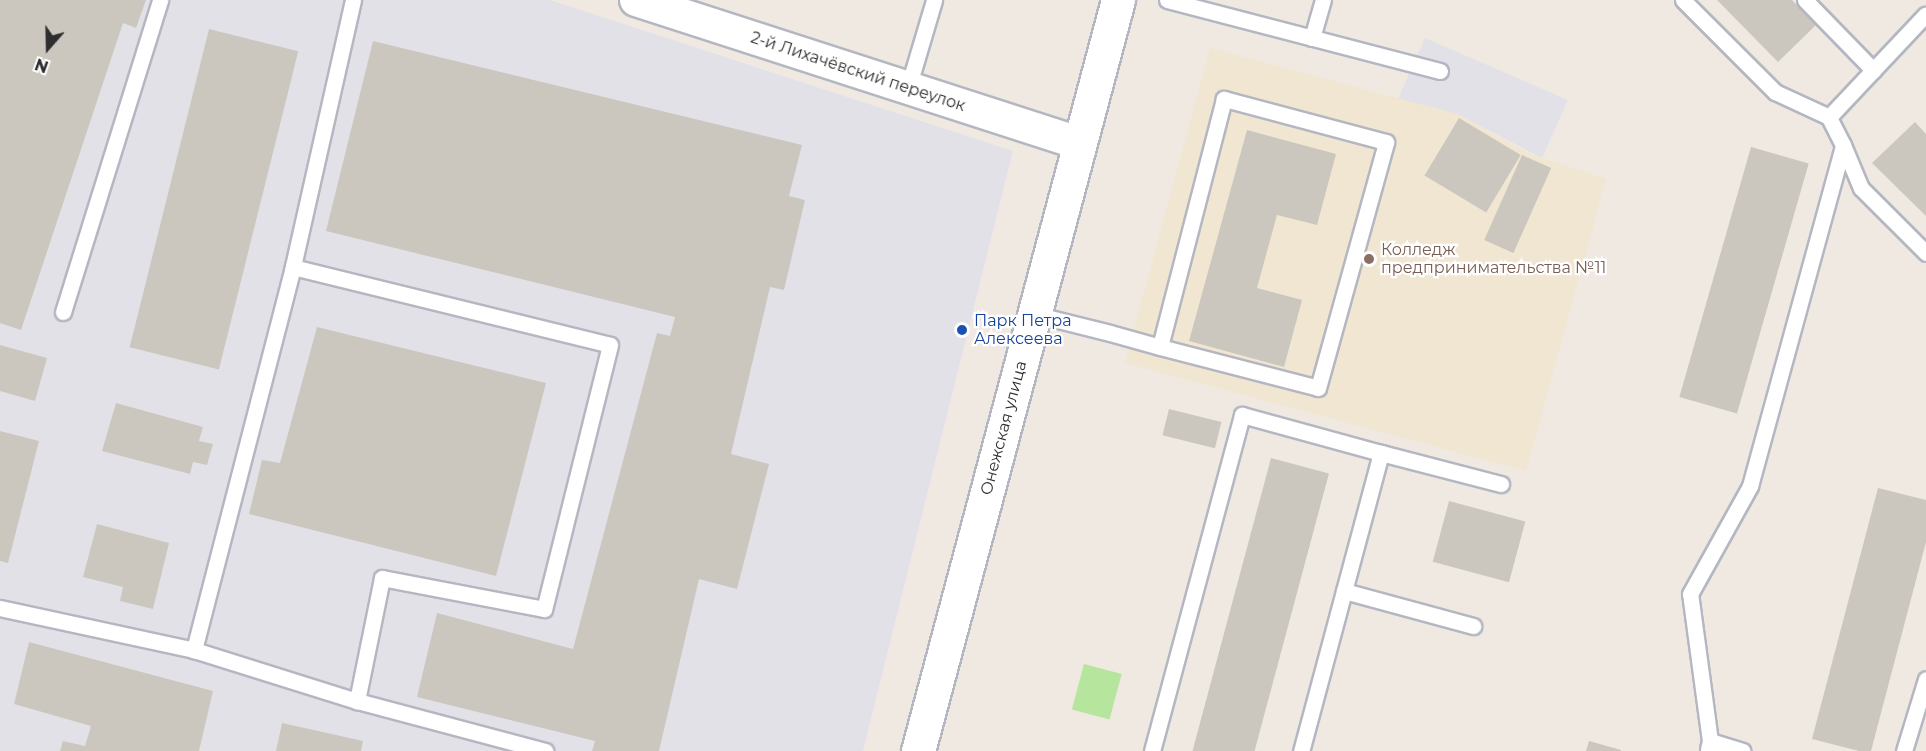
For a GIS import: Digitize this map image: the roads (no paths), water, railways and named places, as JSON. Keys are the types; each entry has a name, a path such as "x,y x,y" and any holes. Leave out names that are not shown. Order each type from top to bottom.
{"main road":[{"name":"Онежская улица","path":"918,751 1118,0"}],"street":[{"name":"2-й Лихачёвский переулок","path":"636,0 1080,143"}],"lane":[{"path":"63,312 160,0"},
{"path":"194,650 293,267 353,0"},
{"path":"908,88 934,0"},
{"path":"1167,0 1440,71"},
{"path":"1312,38 1323,0"},
{"path":"1683,0 1775,92 1829,117 1861,188 1926,253"},
{"path":"1805,0 1873,70"},
{"path":"1829,117 1926,14"},
{"path":"1034,314 1160,347 1318,388 1386,142 1224,99 1160,347"},
{"path":"1743,751 1708,746 1690,594 1750,486 1842,145"},
{"path":"293,267 609,345 544,609 382,578 357,701"},
{"path":"1152,751 1242,416 1501,484"},
{"path":"1301,751 1381,453"},
{"path":"1344,591 1473,626"},
{"path":"0,608 194,650 357,701 545,751"},
{"path":"1904,751 1926,679"}],"place":[{"name":"Колледж предпринимательства №11","path":"1369,259"},
{"name":"Парк Петра Алексеева","path":"962,330"}]}
